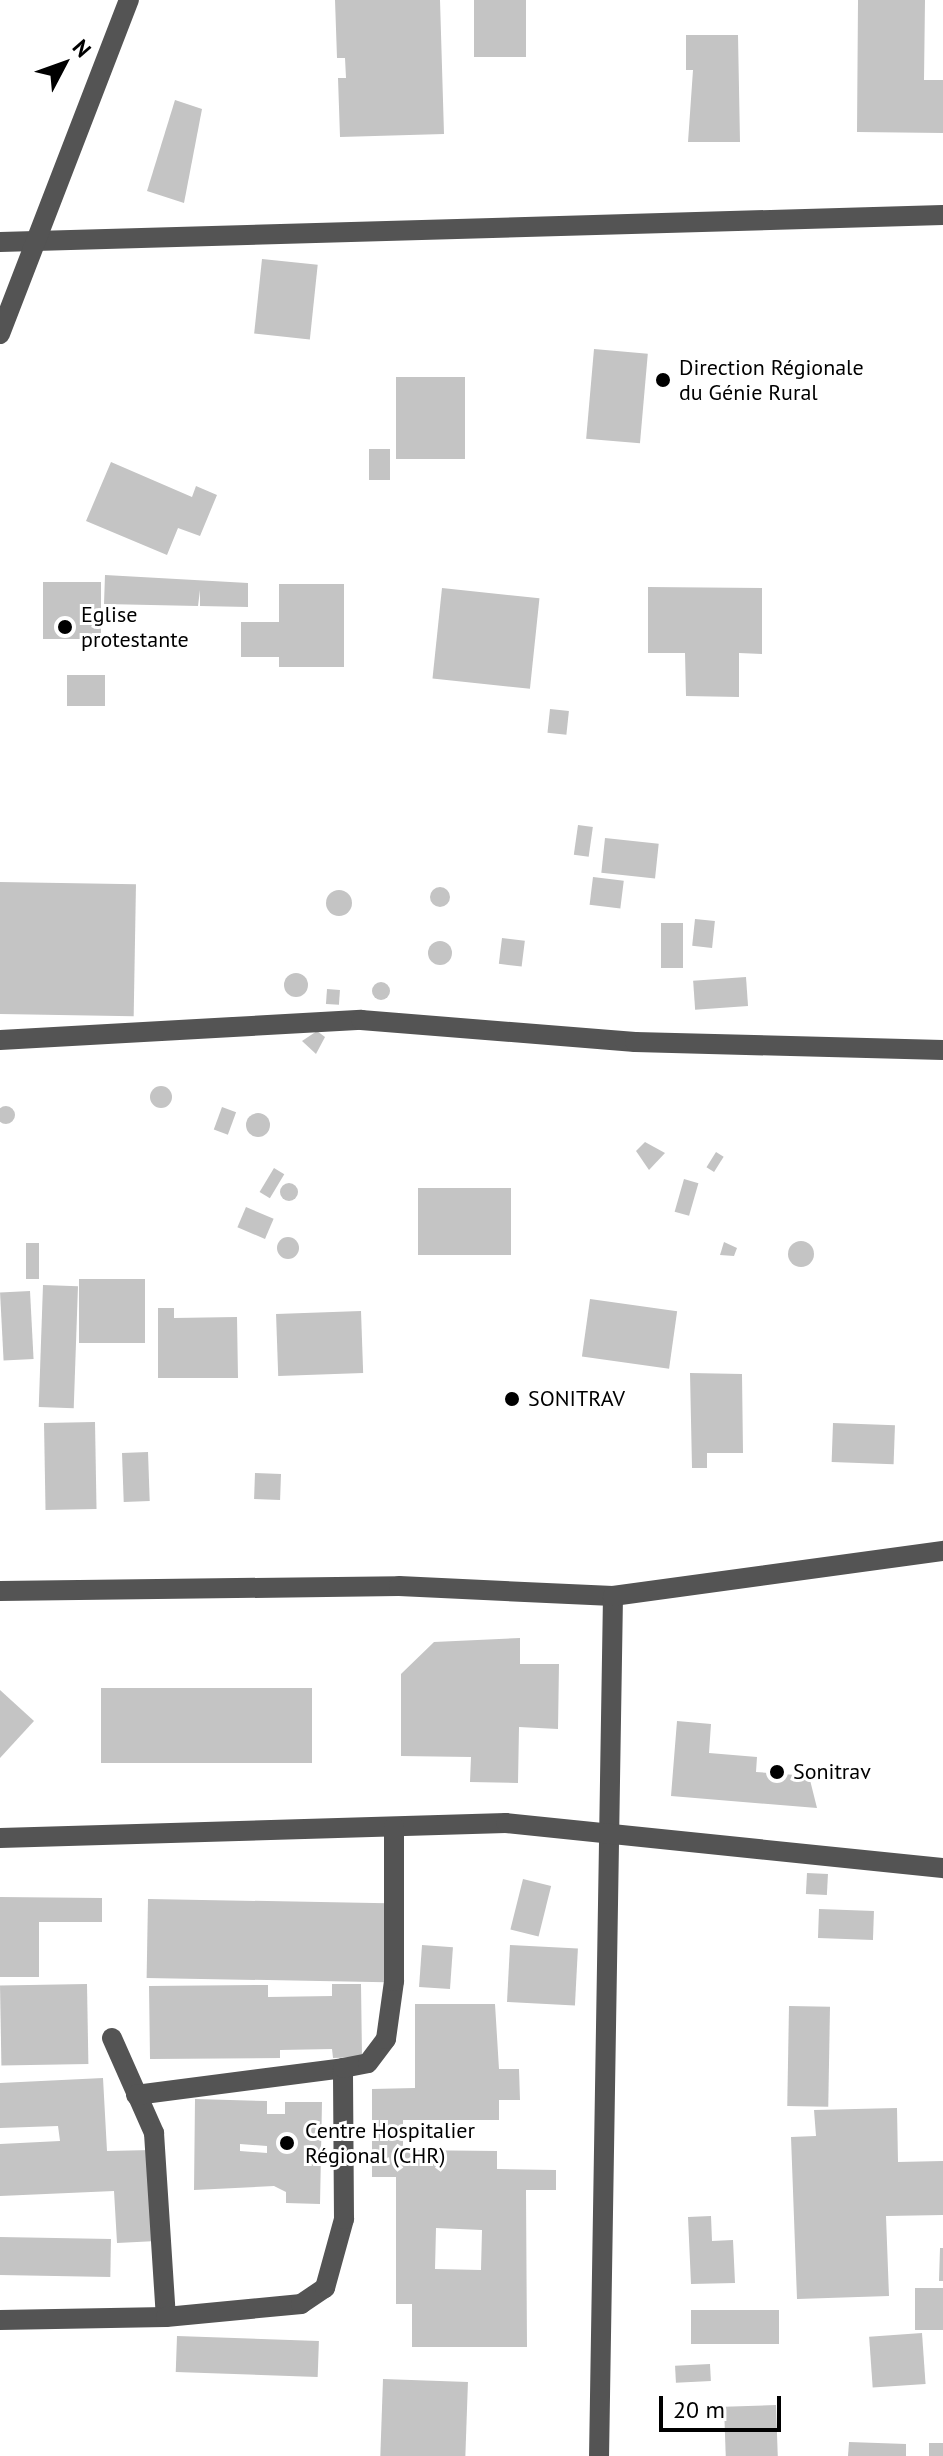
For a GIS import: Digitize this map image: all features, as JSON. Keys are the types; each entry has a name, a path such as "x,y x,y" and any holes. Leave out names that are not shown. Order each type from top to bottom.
{"street":[{"path":"0,334 129,0"},
{"path":"0,242 943,215"},
{"path":"0,1040 361,1020 635,1042 943,1050"},
{"path":"0,1591 399,1586 613,1596 943,1551"},
{"path":"599,2456 606,1837 613,1596"},
{"path":"0,1838 506,1823 606,1837 943,1868"},
{"path":"136,2095 368,2063 386,2039 394,1981 394,1827"},
{"path":"112,2038 154,2133 166,2317"},
{"path":"0,2320 166,2317 301,2304 325,2288 344,2219 343,2068"}],"building":[{"path":"335,0 440,0 444,134 340,137 338,78 346,78 345,58 337,58"},
{"path":"474,0 526,0 526,57 474,57"},
{"path":"858,0 925,0 924,80 943,80 943,133 857,132"},
{"path":"686,35 738,35 740,142 688,142 693,70 686,70"},
{"path":"175,100 202,109 184,203 147,191"},
{"path":"262,259 318,265 310,339 254,334"},
{"path":"594,349 648,354 640,443 586,439"},
{"path":"396,377 465,377 465,459 396,459"},
{"path":"369,449 390,449 390,480 369,480"},
{"path":"111,462 192,497 196,486 217,495 200,536 178,528 167,555 86,521"},
{"path":"105,575 248,583 248,607 200,606 200,590 198,606 104,604"},
{"path":"43,582 101,582 101,639 43,639"},
{"path":"279,584 344,584 344,667 279,667"},
{"path":"648,587 762,588 762,654 739,653 739,697 686,696 685,653 648,653"},
{"path":"442,588 539,598 530,689 432,679"},
{"path":"241,622 279,622 279,657 241,657"},
{"path":"67,675 105,675 105,706 67,706"},
{"path":"550,709 569,711 566,735 547,733"},
{"path":"578,825 593,827 589,857 574,855"},
{"path":"605,838 659,844 655,878 601,873"},
{"path":"593,877 624,881 620,909 590,905"},
{"path":"0,882 136,884 134,1016 0,1014"},
{"path":"440,887 447,890 450,897 447,904 440,907 433,904 430,897 433,890"},
{"path":"339,890 348,894 352,903 348,912 339,916 330,912 326,903 330,894"},
{"path":"695,919 715,921 712,948 692,946"},
{"path":"661,923 683,923 683,968 661,968"},
{"path":"502,938 525,941 522,967 499,964"},
{"path":"440,941 449,944 452,953 449,962 440,965 431,962 428,953 431,944"},
{"path":"296,973 307,980 308,985 301,996 296,997 285,990 284,985 291,974"},
{"path":"746,977 748,1006 695,1010 693,981"},
{"path":"381,982 390,991 381,1000 372,991"},
{"path":"327,989 340,990 339,1005 326,1004"},
{"path":"317,1031 325,1037 316,1054 302,1041"},
{"path":"161,1086 169,1089 172,1097 169,1105 161,1108 153,1105 150,1097 153,1089"},
{"path":"6,1106 15,1115 6,1124 -3,1115"},
{"path":"222,1107 236,1112 228,1135 214,1130"},
{"path":"258,1113 267,1116 270,1125 267,1134 258,1137 249,1134 246,1125 249,1116"},
{"path":"645,1142 665,1153 649,1170 636,1151"},
{"path":"716,1152 724,1157 714,1172 706,1167"},
{"path":"274,1168 284,1174 270,1198 260,1192"},
{"path":"684,1179 698,1183 689,1216 675,1212"},
{"path":"285,1183 293,1183 298,1192 296,1199 285,1201 280,1196 280,1188"},
{"path":"418,1188 511,1188 511,1255 418,1255"},
{"path":"246,1207 274,1219 265,1239 237,1227"},
{"path":"288,1237 299,1248 288,1259 277,1248"},
{"path":"801,1241 810,1245 814,1254 810,1263 801,1267 792,1263 788,1254 792,1245"},
{"path":"724,1242 737,1248 734,1256 720,1255"},
{"path":"26,1243 39,1243 39,1279 26,1279"},
{"path":"79,1279 145,1279 145,1343 79,1343"},
{"path":"43,1285 78,1286 74,1408 39,1407"},
{"path":"30,1291 34,1359 4,1360 0,1293"},
{"path":"590,1299 677,1311 669,1369 582,1356"},
{"path":"158,1308 174,1308 174,1318 237,1317 238,1378 158,1378"},
{"path":"361,1311 363,1373 278,1376 276,1314"},
{"path":"690,1373 742,1374 743,1453 707,1453 707,1468 692,1468"},
{"path":"95,1422 97,1509 46,1510 44,1423"},
{"path":"833,1423 895,1425 894,1464 832,1462"},
{"path":"148,1452 150,1501 124,1502 122,1453"},
{"path":"255,1473 281,1474 280,1500 254,1499"},
{"path":"520,1638 520,1664 559,1664 558,1729 519,1727 518,1783 470,1782 471,1757 401,1756 401,1674 434,1642"},
{"path":"101,1688 312,1688 312,1763 101,1763"},
{"path":"0,1690 34,1721 0,1758"},
{"path":"677,1721 711,1724 709,1753 757,1757 756,1772 809,1776 817,1808 671,1796"},
{"path":"807,1873 828,1874 827,1895 806,1894"},
{"path":"523,1879 551,1886 539,1936 510,1929"},
{"path":"0,1897 102,1898 102,1922 39,1922 39,1977 0,1977"},
{"path":"148,1899 387,1903 386,1982 147,1978"},
{"path":"819,1909 874,1911 873,1940 818,1938"},
{"path":"422,1945 453,1947 450,1989 419,1987"},
{"path":"510,1945 578,1949 575,2005 507,2002"},
{"path":"87,1984 88,2064 1,2066 0,1986"},
{"path":"332,1984 361,1984 362,2057 333,2058 332,2049 280,2050 280,2058 150,2059 149,1986 268,1985 268,1997 332,1996"},
{"path":"415,2004 495,2004 499,2069 519,2069 520,2100 499,2100 499,2120 403,2120 403,2150 497,2151 497,2169 556,2170 556,2190 526,2190 527,2347 412,2347 412,2304 396,2304 396,2177 372,2177 372,2089 415,2088","holes":["436,2228 482,2230 481,2270 435,2269"]},
{"path":"789,2006 830,2007 828,2107 787,2106"},
{"path":"103,2078 107,2151 152,2150 157,2241 117,2243 114,2191 0,2196 0,2144 60,2141 58,2126 0,2128 0,2083"},
{"path":"195,2099 267,2101 267,2114 285,2114 285,2102 322,2102 320,2204 286,2203 286,2192 274,2186 194,2190","holes":["240,2144 267,2146 267,2153 240,2151"]},
{"path":"897,2108 898,2162 943,2161 943,2215 886,2216 889,2296 797,2299 791,2137 816,2136 814,2110"},
{"path":"711,2216 712,2241 733,2240 735,2283 691,2284 688,2217"},
{"path":"0,2237 111,2239 110,2277 0,2275"},
{"path":"940,2248 943,2248 943,2281 939,2281"},
{"path":"915,2288 943,2288 943,2330 915,2330"},
{"path":"691,2310 779,2310 779,2344 691,2344"},
{"path":"922,2333 926,2384 873,2388 869,2337"},
{"path":"177,2336 319,2341 318,2377 176,2372"},
{"path":"710,2364 711,2381 676,2383 675,2366"},
{"path":"383,2379 468,2382 465,2456 380,2456"},
{"path":"776,2405 778,2456 726,2456 724,2407"},
{"path":"849,2442 906,2444 906,2456 848,2456"},
{"path":"929,2443 943,2443 943,2456 929,2456"}],"place":[{"name":"Direction Régionale du Génie Rural","path":"663,380"},
{"name":"Eglise protestante","path":"65,627"},
{"name":"SONITRAV","path":"512,1399"},
{"name":"Sonitrav","path":"777,1772"},
{"name":"Centre Hospitalier Régional (CHR)","path":"287,2143"}]}
